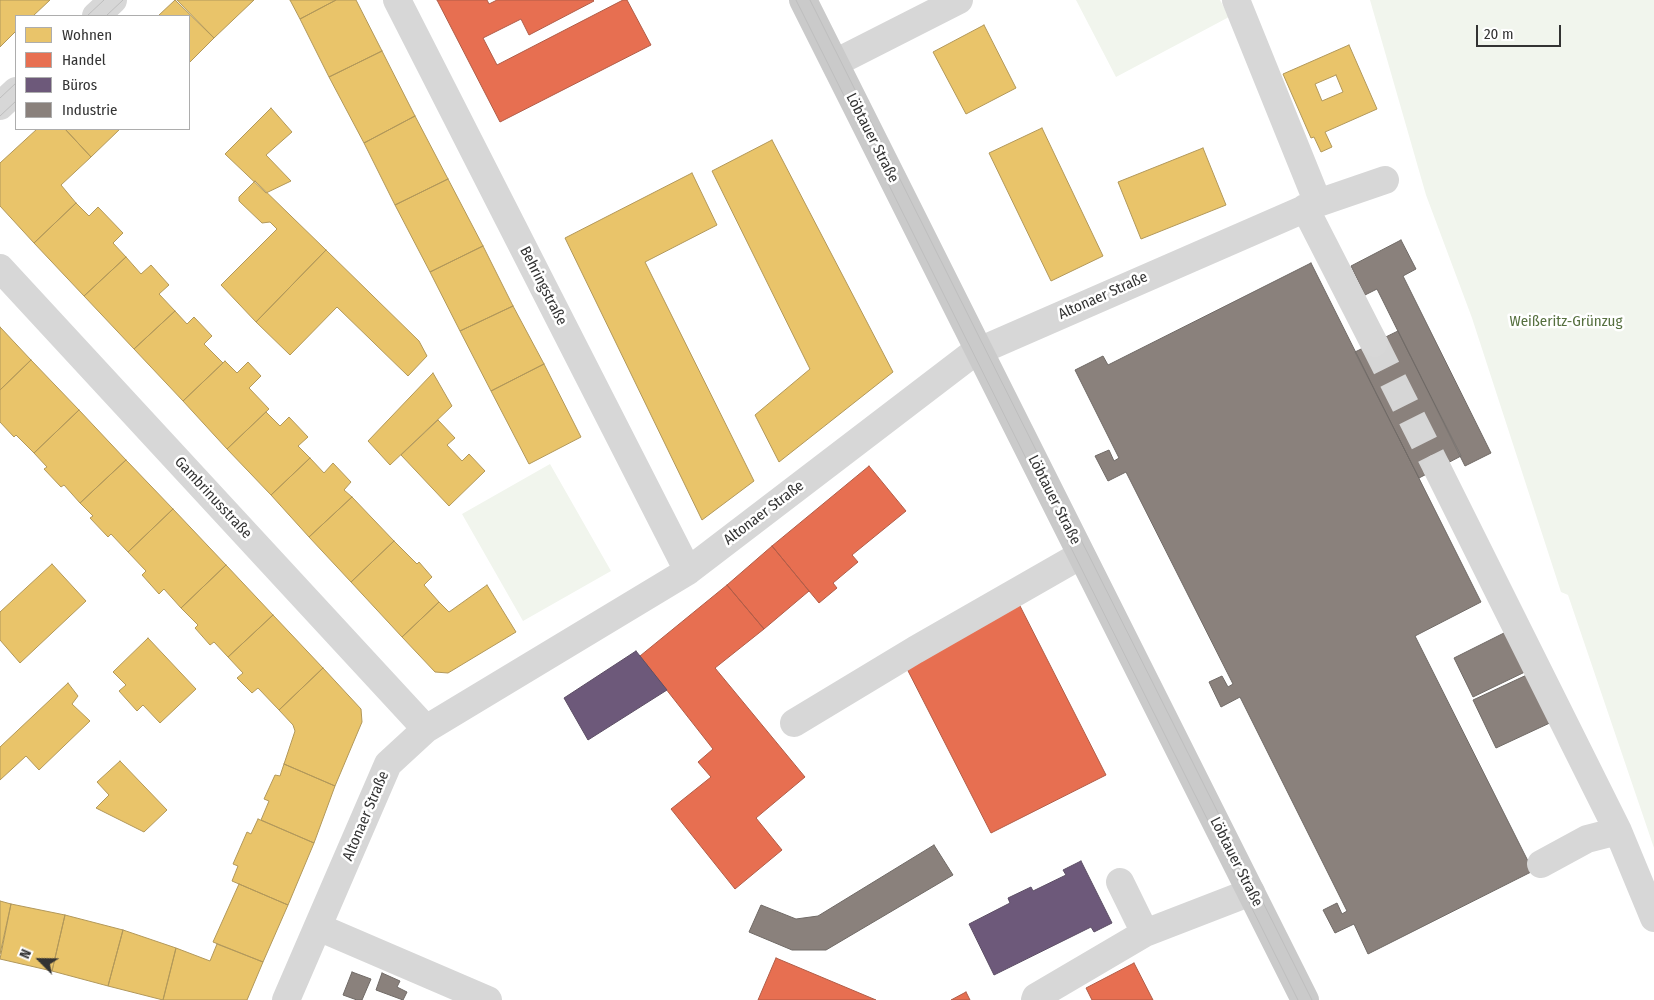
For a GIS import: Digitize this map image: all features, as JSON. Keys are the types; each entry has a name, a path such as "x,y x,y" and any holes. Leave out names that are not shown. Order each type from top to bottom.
{"main road":[{"name":"Löbtauer Straße","path":"803,0 1305,1000"}],"street":[{"path":"97,15 113,0"},
{"name":"Behringstraße","path":"397,0 688,571"},
{"path":"835,63 959,0"},
{"path":"1236,0 1312,206 1374,343"},
{"path":"0,106 15,92"},
{"name":"Altonaer Straße","path":"286,1000 388,764 426,729 688,571 972,354 1312,206 1385,180"},
{"name":"Gambrinusstraße","path":"0,268 426,729"},
{"path":"1438,468 1618,831 1654,918"},
{"path":"794,723 915,650 1081,555"},
{"path":"1541,864 1587,839 1618,831"},
{"path":"1120,882 1146,934"},
{"path":"1035,1000 1036,997 1146,934 1251,892"},
{"path":"318,927 488,1000"}],"green space":[{"path":"1076,0 1220,0 1229,17 1116,77"},
{"name":"Weißeritz-Grünzug","path":"1370,0 1654,0 1654,848 1568,595 1561,592 1472,318 1426,195"},
{"path":"550,464 611,571 523,621 462,514"}],"building: Wohnen":[{"path":"0,0 50,0 34,15 15,15 15,32 0,47"},
{"path":"175,0 214,38 190,62 190,15 159,15"},
{"path":"177,0 254,0 214,38"},
{"path":"290,0 336,0 300,19"},
{"path":"336,0 356,0 382,51 329,77 300,19"},
{"path":"984,25 1016,88 966,114 933,52"},
{"path":"1349,45 1377,109 1325,132 1332,147 1321,152 1314,137 1311,138 1283,74","holes":["1336,75 1343,92 1322,101 1315,84"]},
{"path":"382,51 415,116 364,143 329,77"},
{"path":"271,108 292,132 266,155 291,181 266,193 225,154"},
{"path":"415,116 448,179 395,205 364,143"},
{"path":"1042,128 1103,256 1051,281 989,153"},
{"path":"36,130 66,130 91,157 61,185 76,203 34,243 0,206 0,163"},
{"path":"66,130 119,130 91,157"},
{"path":"772,140 893,372 779,462 755,415 810,369 712,171"},
{"path":"1203,148 1226,205 1141,239 1118,182"},
{"path":"692,173 717,225 645,262 754,481 702,520 565,238"},
{"path":"448,179 483,246 430,272 395,205"},
{"path":"255,181 326,250 256,322 221,285 277,229 270,222 262,223 239,201 239,197"},
{"path":"76,203 89,216 98,207 123,233 113,243 126,257 84,296 34,243"},
{"path":"483,246 513,306 460,331 430,272"},
{"path":"326,250 419,341 427,356 408,376 337,307 290,355 256,322"},
{"path":"126,257 141,274 151,265 169,285 159,294 175,311 134,349 84,296"},
{"path":"513,306 544,364 491,391 460,331"},
{"path":"175,311 187,324 194,317 212,336 204,344 223,363 183,401 134,349"},
{"path":"0,327 31,360 0,390"},
{"path":"31,360 79,410 34,453 16,435 14,437 0,422 0,390"},
{"path":"225,361 237,373 248,362 261,376 249,388 269,409 227,449 183,401"},
{"path":"544,364 581,437 529,464 491,391"},
{"path":"433,373 452,406 390,465 368,441"},
{"path":"79,410 126,460 80,503 64,485 61,487 44,469 47,467 34,453"},
{"path":"266,412 280,426 289,417 308,437 298,446 310,458 271,495 227,449"},
{"path":"438,420 455,438 447,445 462,461 469,454 485,471 449,506 401,455"},
{"path":"310,458 324,473 333,463 351,482 344,490 352,497 309,537 271,495"},
{"path":"126,460 173,509 128,552 111,534 108,537 90,518 93,516 80,503"},
{"path":"352,497 394,541 351,582 309,537"},
{"path":"173,509 226,565 181,608 164,589 159,594 142,575 146,571 128,552"},
{"path":"394,541 417,564 419,562 432,577 424,585 439,602 402,637 351,582"},
{"path":"52,564 86,601 20,663 0,640 0,612"},
{"path":"226,565 273,615 228,657 214,642 210,645 195,628 198,625 181,608"},
{"path":"487,585 516,632 448,673 435,672 402,637 439,602 449,612"},
{"path":"273,615 323,668 279,710 258,688 252,693 237,678 243,673 228,657"},
{"path":"148,638 196,689 160,723 143,705 137,711 119,691 126,685 113,672"},
{"path":"323,668 361,709 362,722 335,786 284,764 295,731 293,725 279,710"},
{"path":"68,683 78,696 72,704 90,721 39,770 26,756 0,780 0,747"},
{"path":"120,761 167,810 144,832 96,808 109,795 97,782"},
{"path":"284,764 335,786 314,843 261,820 269,801 264,799 275,775 280,776"},
{"path":"258,819 314,843 288,905 232,881 238,866 233,864 247,832 251,834"},
{"path":"239,884 288,905 263,962 213,942"},
{"path":"0,901 11,904 0,954"},
{"path":"11,904 65,915 52,971 0,959"},
{"path":"65,915 123,930 108,986 52,971"},
{"path":"123,930 176,948 163,1000 108,986"},
{"path":"217,944 263,962 247,1000 163,1000 176,948 210,961"}],"building: Handel":[{"path":"437,0 487,0 489,4 497,0 594,1 529,35 521,19 483,38 497,65 623,0 627,0 651,45 500,122"},
{"path":"869,466 906,511 852,555 858,562 833,583 837,588 819,603 772,546"},
{"path":"772,546 809,591 764,629 727,585"},
{"path":"727,585 764,629 715,668 805,777 756,818 782,850 735,889 671,809 711,777 698,762 713,749 640,656"},
{"path":"1019,604 1106,775 991,833 904,663"},
{"path":"776,958 876,1000 758,1000"},
{"path":"1134,963 1153,1000 1092,1000 1086,988"},
{"path":"966,992 970,1000 951,1000"}],"building: Büros":[{"path":"636,651 667,690 588,740 564,698"},
{"path":"1081,861 1112,923 1094,932 1091,927 994,975 969,924 1010,903 1008,898 1031,887 1033,891 1066,875 1063,870"}],"building: Industrie":[{"path":"1401,240 1416,269 1403,276 1491,453 1465,466 1377,289 1365,295 1351,266"},
{"path":"1311,263 1481,602 1415,636 1533,871 1368,954 1354,924 1335,933 1323,910 1337,903 1342,914 1347,911 1240,697 1221,707 1209,682 1222,676 1228,687 1233,684 1126,472 1108,481 1095,456 1109,450 1114,461 1119,458 1075,370 1103,356 1108,365"},
{"path":"1398,331 1461,456 1419,478 1355,352"},
{"path":"1510,630 1529,670 1473,697 1454,658"},
{"path":"1531,673 1554,721 1496,748 1473,700"},
{"path":"934,845 953,875 826,950 792,950 749,932 761,905 796,919 818,916"},
{"path":"352,972 371,979 362,1000 343,995"},
{"path":"382,973 400,981 397,987 407,992 403,1000 376,990"}],"tunnel":[{"path":"1374,343 1437,468"}],"tram line":[{"path":"88,15 104,0"},
{"path":"107,15 123,0"},
{"path":"796,0 1298,1000"},
{"path":"810,0 1312,1000"},
{"path":"0,98 15,84"},
{"path":"0,116 15,102"}]}
